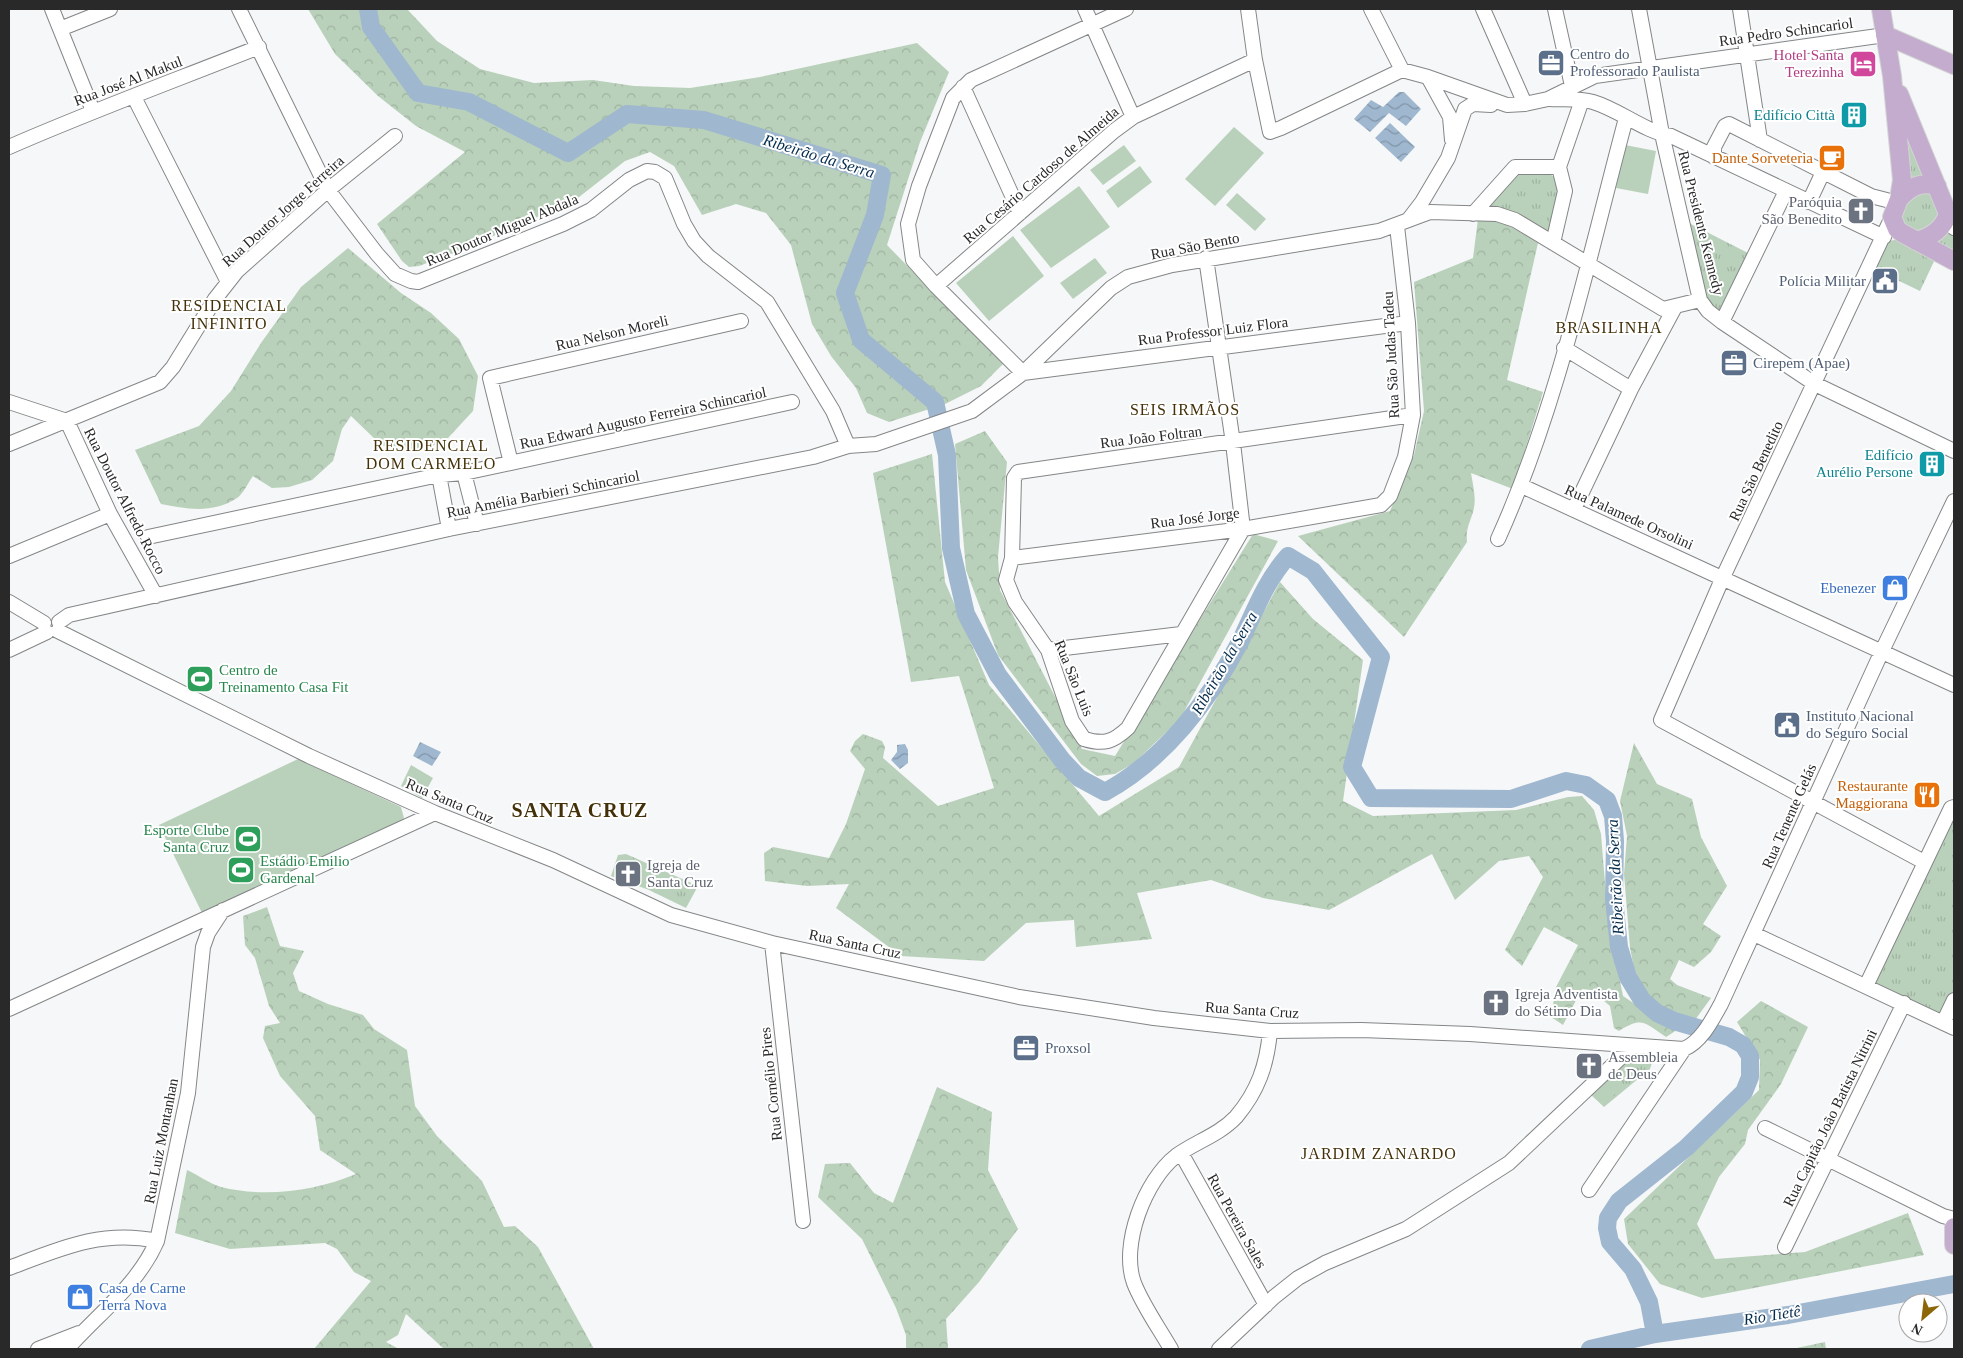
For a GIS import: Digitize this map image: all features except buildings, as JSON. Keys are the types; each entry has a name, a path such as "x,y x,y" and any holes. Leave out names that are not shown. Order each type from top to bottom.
{"main road":[{"path":"1881,9 1892,76 1902,180 1896,206 1897,229 1954,261"},
{"path":"1885,35 1954,65"},
{"path":"1892,76 1951,221 1946,222 1934,234 1909,237"},
{"path":"1896,206 1908,190 1922,184 1937,186"}],"street":[{"path":"52,9 93,111"},
{"path":"60,29 110,9"},
{"name":"Rua Doutor Miguel Abdala","path":"239,9 328,190 377,254 395,274 418,282 563,224 591,210 629,180 647,171 655,172 665,178 684,224 694,241 708,256 767,302 834,411 848,446"},
{"path":"1085,9 1133,117"},
{"path":"1023,373 936,286 913,260 908,224 919,186 953,98 963,87 971,80 1126,9"},
{"path":"1248,9 1255,60 1270,132 1402,70 1428,77 1506,105"},
{"path":"1371,9 1402,70"},
{"path":"1484,9 1525,104"},
{"path":"1555,9 1572,86"},
{"name":"Rua Presidente Kennedy","path":"1639,9 1648,67 1662,134 1700,300 1708,311 1722,322 1815,384 1954,451"},
{"path":"1740,9 1760,140"},
{"name":"Rua Pedro Schincariol","path":"1548,99 1595,76 1885,35"},
{"name":"Rua José Al Makul","path":"10,143 134,97 259,47"},
{"name":"Rua Cesário Cardoso de Almeida","path":"936,286 1114,131 1133,117 1255,60"},
{"path":"1428,77 1450,117 1453,128 1452,145"},
{"path":"963,87 1020,213"},
{"path":"134,97 228,282"},
{"path":"1403,222 1422,202 1448,158 1465,109 1473,104 1525,104 1548,99 1582,100 1595,102 1626,118 1671,136 1884,237 1909,237"},
{"path":"1553,243 1565,191 1559,167 1582,100"},
{"path":"1498,539 1522,486 1547,413 1626,118"},
{"path":"1714,157 1714,147 1727,125 1732,125 1871,196 1896,206"},
{"name":"Rua Doutor Jorge Ferreira","path":"9,444 160,382 174,367 215,299 237,272 328,190 396,136"},
{"path":"1473,214 1515,167 1559,167"},
{"path":"1809,202 1823,172"},
{"path":"1722,322 1786,191"},
{"name":"Rua São Benedito","path":"1813,802 1661,720 1724,577 1884,237 1896,206"},
{"name":"Rua São Bento","path":"1023,373 1111,288 1128,277 1206,258 1345,237 1403,222 1430,212 1508,216 1656,306 1663,309 1675,307"},
{"name":"Rua São Judas Tadeu","path":"1381,505 1390,496 1405,457 1413,415 1403,222"},
{"path":"1206,258 1233,443 1243,529"},
{"path":"1574,509 1631,389 1675,307 1700,300"},
{"name":"Rua Nelson Moreli","path":"511,463 490,378 741,320"},
{"name":"Rua Professor Luiz Flora","path":"1023,373 1408,323"},
{"path":"1564,348 1631,389"},
{"name":"Rua Amélia Barbieri Schincariol","path":"9,650 52,627 69,615 449,529 814,457 848,446 876,444 922,430 972,411 1023,373"},
{"name":"Rua Doutor Alfredo Rocco","path":"9,402 66,421 110,514 156,596"},
{"name":"Rua Edward Augusto Ferreira Schincariol","path":"148,537 438,475 464,473 792,402"},
{"name":"Rua João Foltran","path":"1014,478 1018,472 1026,470 1233,443 1413,415"},
{"path":"464,473 477,524"},
{"path":"438,475 449,529"},
{"name":"Rua São Luis","path":"1014,478 1012,558 1006,580 1015,602 1048,650 1072,721 1084,739 1106,743 1119,737 1128,728 1243,529"},
{"name":"Rua Palamede Orsolini","path":"1522,486 1724,577 1954,685"},
{"name":"Rua Tenente Gelás","path":"1684,1049 1690,1046 1702,1034 1712,1020 1754,934 1882,651 1954,501"},
{"name":"Rua José Jorge","path":"1012,558 1243,529 1381,505"},
{"path":"9,556 110,514"},
{"name":"Rua Santa Cruz","path":"9,602 52,627 309,756 435,813 553,860 670,915 772,943 1072,1006 1270,1031 1360,1030 1470,1034 1684,1049"},
{"path":"1048,650 1181,634"},
{"path":"1813,802 1924,862"},
{"path":"1866,986 1924,862 1951,808 1954,807"},
{"path":"9,1009 435,813"},
{"name":"Rua Luiz Montanhan","path":"67,1349 82,1331 135,1279 150,1257 157,1241 187,1102 203,947 208,934 223,910"},
{"path":"1754,934 1949,1025 1954,1000"},
{"name":"Rua Cornélio Pires","path":"772,943 803,1221"},
{"name":"Rua Capitão João Batista Nitrini","path":"1785,1247 1904,1003"},
{"path":"1171,1349 1134,1283 1130,1252 1134,1230 1147,1191 1162,1170 1181,1153 1220,1130 1234,1118 1248,1101 1261,1079 1268,1056 1270,1031"},
{"path":"1219,1349 1298,1278 1325,1263 1406,1229 1509,1163 1633,1046"},
{"path":"1589,1190 1684,1049"},
{"path":"1765,1128 1943,1216 1954,1219"},
{"name":"Rua Pereira Sales","path":"1181,1153 1266,1305"},
{"path":"9,1268 76,1242 136,1236 157,1241"},
{"path":"38,1349 82,1331"}],"green space":[{"path":"308,9 407,9 437,41 480,69 534,83 593,80 634,86 690,88 760,77 917,43 949,72 920,142 887,245 1003,364 981,386 945,404 889,422 867,413 856,388 831,356 812,324 791,245 766,213 736,204 702,215 674,166 650,152 625,161 574,201 459,251 419,266 409,267 402,261 377,224 465,152 416,126 378,96 335,54"},
{"path":"1902,117 1954,206 1954,254 1904,228 1899,210"},
{"path":"1234,127 1264,153 1215,206 1185,179"},
{"path":"1124,145 1136,161 1103,185 1090,170"},
{"path":"1625,145 1656,151 1648,194 1616,188"},
{"path":"1140,166 1152,182 1118,208 1106,191"},
{"path":"1517,172 1546,173 1554,178 1558,192 1549,233 1489,209 1487,205"},
{"path":"1079,186 1110,227 1051,268 1020,230"},
{"path":"1237,193 1266,219 1255,231 1226,205"},
{"path":"1478,219 1503,222 1538,243 1507,380 1543,392 1513,489 1471,473 1475,502 1467,530 1467,542 1404,637 1298,536 1390,511 1414,455 1424,411 1414,282 1473,258"},
{"path":"1687,222 1750,254 1721,313 1713,306 1702,285 1694,258"},
{"path":"1013,236 1044,276 989,321 956,283"},
{"path":"1901,238 1937,255 1920,291 1874,269 1887,242"},
{"path":"348,248 401,293 431,313 459,339 478,376 473,411 448,438 428,448 406,452 390,450 377,441 351,416 342,429 333,461 312,480 289,487 272,488 253,476 237,498 219,506 190,509 161,504 135,450 199,426 231,391 261,343 301,287"},
{"path":"1095,258 1107,273 1073,299 1060,283"},
{"path":"985,431 1007,462 998,557 1000,590 1082,749 1115,756 1253,534 1278,541 1180,719 1134,763 1115,774 1097,776 1081,764 998,655 966,570 955,444"},
{"path":"932,454 945,582 989,685 1099,816 1179,767 1280,582 1313,619 1363,660 1343,801 1373,816 1516,810 1568,797 1582,796 1594,810 1601,834 1608,920 1623,996 1657,1019 1680,1028 1666,1037 1643,1023 1627,1026 1619,1031 1614,1028 1610,1006 1591,990 1582,989 1563,1025 1551,1017 1556,987 1578,945 1544,927 1522,966 1505,950 1543,877 1529,856 1499,861 1455,900 1432,854 1329,910 1263,898 1211,880 1137,893 1152,939 1076,947 1074,920 1026,923 984,961 901,956 836,908 849,884 807,886 765,881 764,853 773,847 829,858 846,824 865,769 850,751 855,741 863,734 882,741 885,747 883,758 938,806 994,788 959,676 911,682 873,473"},
{"path":"1634,743 1657,784 1692,799 1701,837 1727,886 1703,924 1721,936 1711,952 1694,967 1679,960 1670,979 1677,985 1711,998 1695,1020 1661,1009 1644,991 1634,968 1630,948 1624,874 1627,836 1620,801"},
{"name":"Estádio Emilio Gardenal","path":"298,759 401,807 404,818 399,824 203,915 159,825"},
{"path":"411,765 433,778 422,798 401,786"},
{"path":"1954,809 1954,997 1943,1020 1869,983"},
{"path":"626,854 698,886 686,908 649,890 611,876 618,855"},
{"path":"267,907 280,946 304,951 293,973 299,991 328,1004 363,1015 374,1029 407,1050 415,1106 437,1136 482,1181 504,1227 515,1226 538,1247 594,1349 444,1349 406,1314 398,1335 386,1342 399,1349 314,1349 371,1281 354,1272 337,1249 325,1243 230,1249 175,1233 187,1170 221,1187 255,1192 290,1191 324,1185 356,1174 320,1150 315,1116 280,1076 263,1038 265,1026 280,1023 269,1006 255,958 245,945 243,916"},
{"path":"1761,1001 1808,1027 1781,1084 1748,1130 1745,1144 1719,1177 1697,1224 1715,1259 1805,1252 1908,1213 1924,1255 1702,1298 1660,1284 1628,1244 1624,1219 1759,1090 1760,1060 1737,1022"},
{"path":"1633,1056 1654,1056 1650,1069 1604,1107 1590,1094"},
{"path":"1612,1080 1621,1088 1604,1105 1596,1096"},
{"path":"937,1087 992,1112 988,1170 1018,1229 979,1282 946,1319 948,1349 906,1349 906,1335 896,1308 862,1239 818,1197 825,1164 850,1163 874,1193 893,1203"},
{"path":"1825,1342 1826,1349 1792,1349"}],"water":[{"path":"1399,92 1404,92 1421,109 1406,126 1389,113 1370,132 1354,119 1371,100 1383,107"},
{"path":"1390,123 1415,147 1401,162 1375,138"},
{"path":"420,742 441,752 432,766 413,756"},
{"path":"905,744 908,750 908,763 900,769 891,760 897,752 897,745"}],"waterway":[{"name":"Ribeirão da Serra","path":"368,9 371,27 418,93 469,102 568,153 627,114 704,120 882,175 875,215 845,293 861,340 935,402 947,455 951,548 966,614 998,675 1062,760 1079,778 1105,792 1147,763 1183,727 1228,664 1267,586 1288,556 1313,571 1381,657 1352,767 1371,798 1511,799 1566,781 1586,785 1607,800 1613,816 1615,841 1614,899 1619,947 1628,977 1642,1000 1657,1013 1674,1021 1729,1037 1743,1045 1750,1056 1750,1077 1744,1092 1686,1148 1619,1201 1608,1218 1607,1228 1610,1242 1633,1269 1649,1302 1655,1334"},
{"name":"Rio Tietê","path":"1590,1349 1655,1334 1788,1315 1954,1284"}],"place":[{"name":"Centro do Professorado Paulista","path":"1551,63"},
{"name":"Hotel Santa Terezinha","path":"1863,64"},
{"name":"Edifício Città","path":"1854,115"},
{"name":"Dante Sorveteria","path":"1832,158"},
{"name":"Paróquia São Benedito","path":"1861,211"},
{"name":"Polícia Militar","path":"1885,281"},
{"name":"Cirepem (Apae)","path":"1734,363"},
{"name":"Edifício Aurélio Persone","path":"1932,464"},
{"name":"Ebenezer","path":"1895,588"},
{"name":"Centro de Treinamento Casa Fit","path":"200,679"},
{"name":"Instituto Nacional do Seguro Social","path":"1787,725"},
{"name":"Restaurante Maggiorana","path":"1927,795"},
{"name":"Esporte Clube Santa Cruz","path":"248,839"},
{"name":"Estádio Emilio Gardenal","path":"241,870"},
{"name":"Igreja de Santa Cruz","path":"628,874"},
{"name":"Igreja Adventista do Sétimo Dia","path":"1496,1003"},
{"name":"Proxsol","path":"1026,1048"},
{"name":"Assembleia de Deus","path":"1589,1066"},
{"name":"Casa de Carne Terra Nova","path":"80,1297"}],"district":[{"name":"RESIDENCIAL INFINITO","path":"229,314"},
{"name":"BRASILINHA","path":"1609,327"},
{"name":"SEIS IRMÃOS","path":"1185,409"},
{"name":"RESIDENCIAL DOM CARMELO","path":"431,454"},
{"name":"SANTA CRUZ","path":"580,810"},
{"name":"JARDIM ZANARDO","path":"1379,1153"}]}
